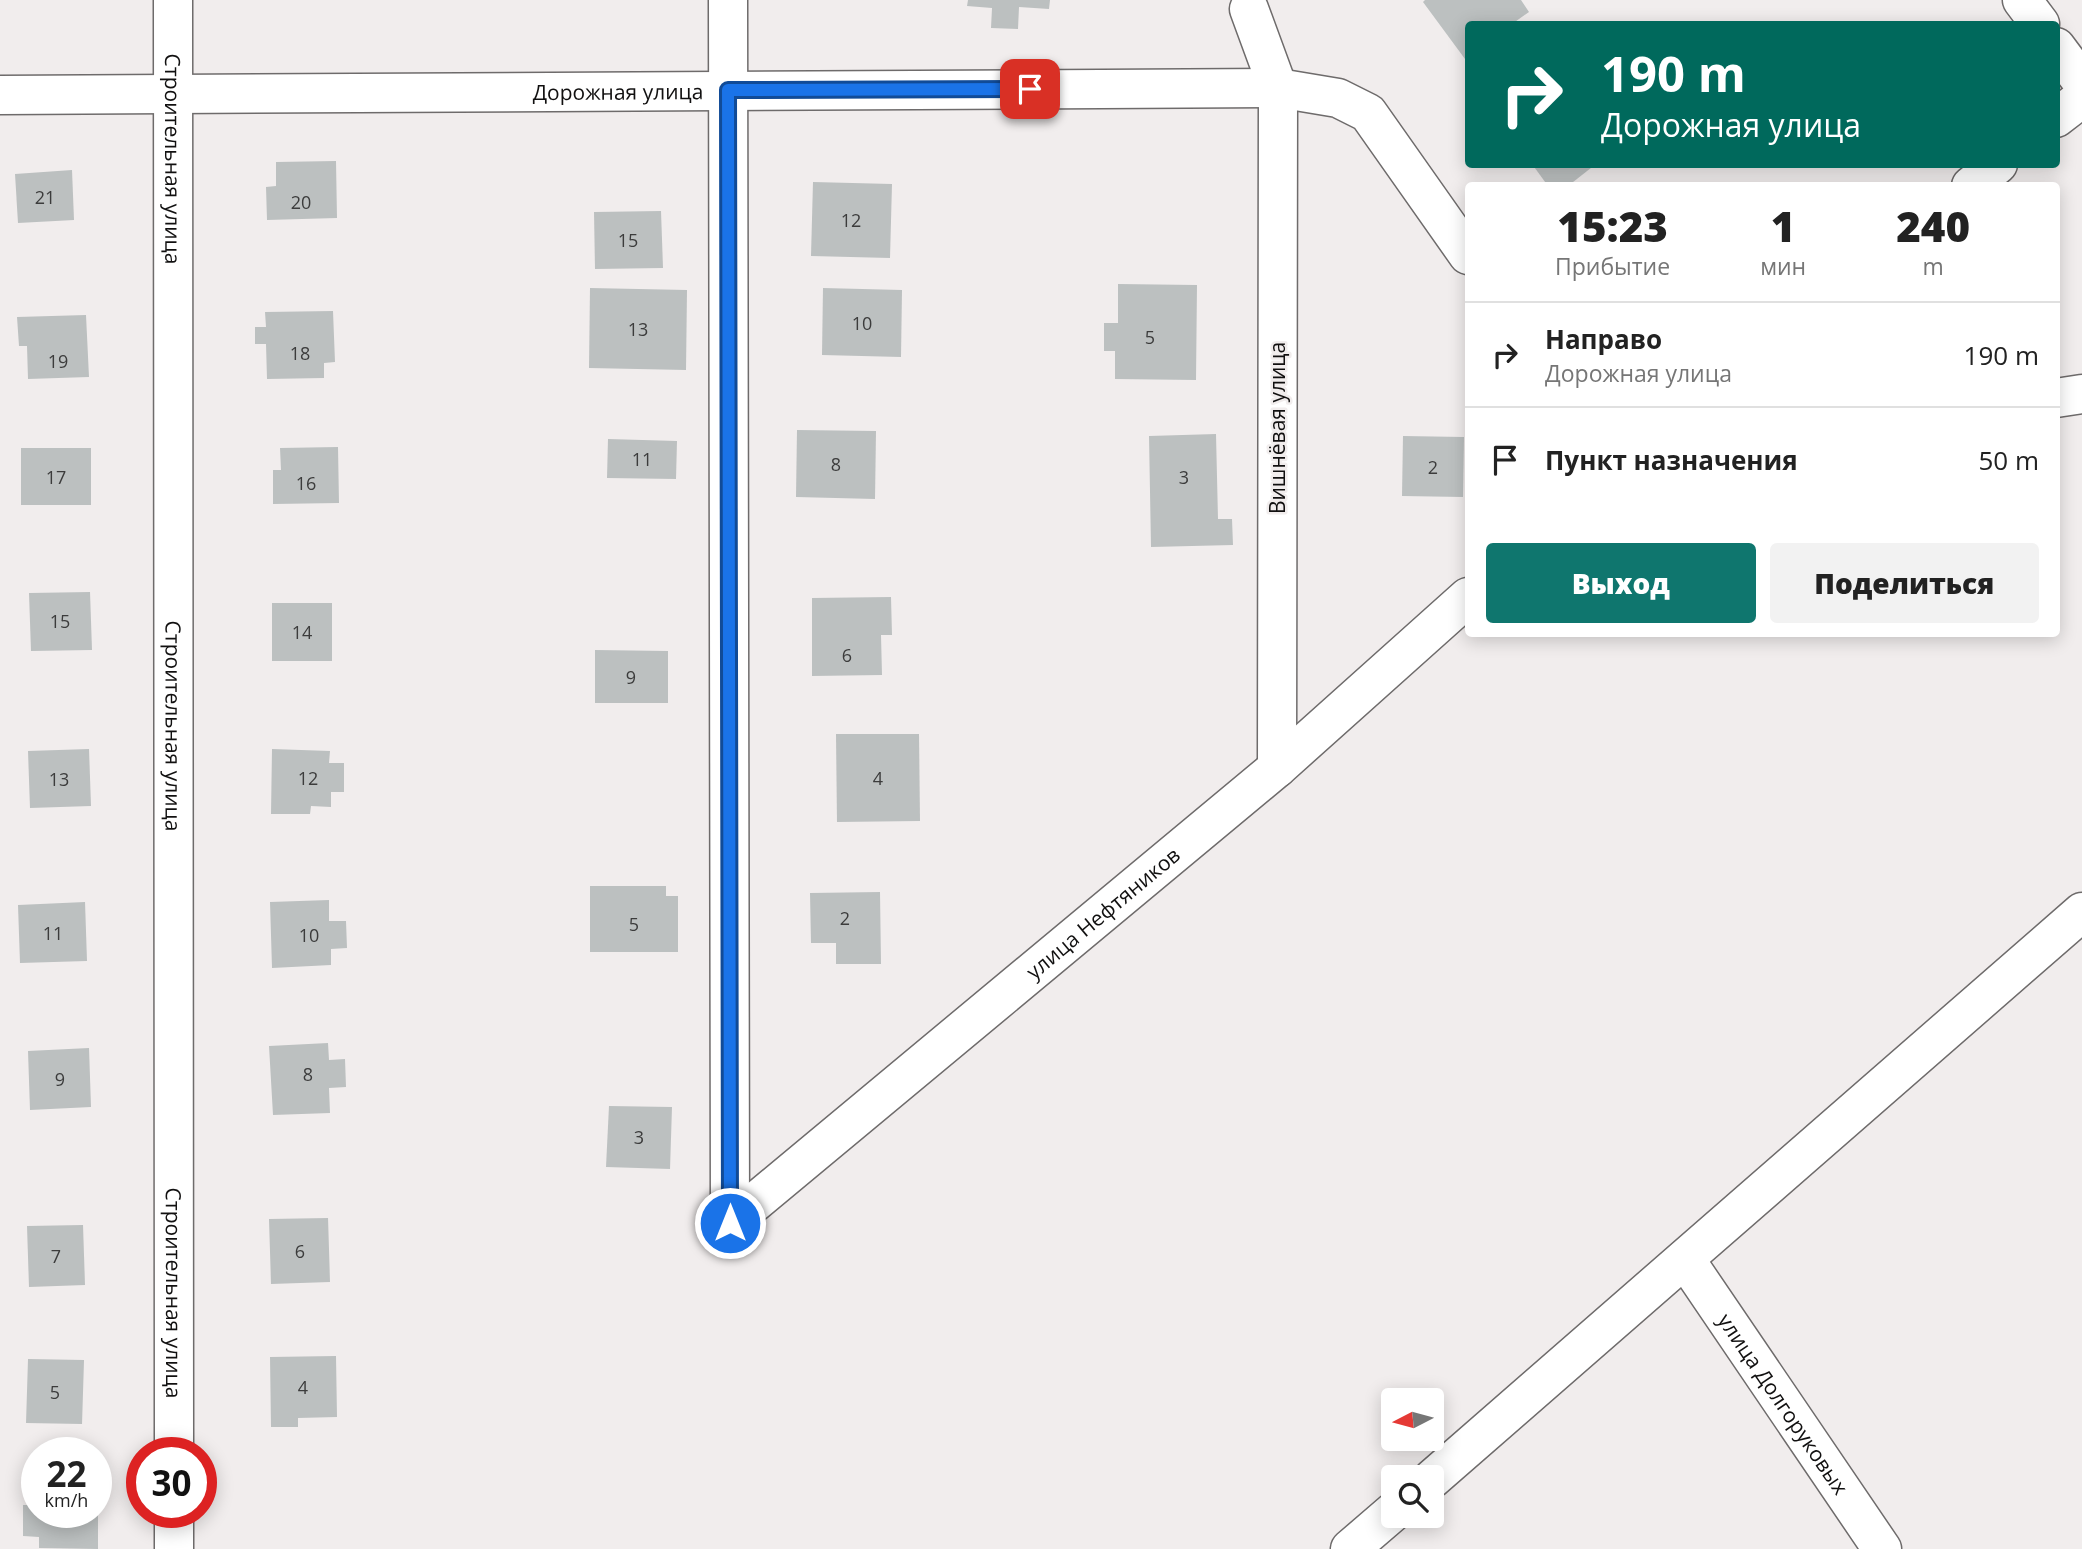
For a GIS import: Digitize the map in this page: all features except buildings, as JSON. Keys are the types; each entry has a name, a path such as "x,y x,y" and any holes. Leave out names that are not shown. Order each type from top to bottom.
{"street":[{"name":"Строительная улица","path":"173,0 174,1437"},
{"path":"728,0 728,90"},
{"path":"2022,0 2038,21"},
{"path":"1249,9 1278,88"},
{"path":"2060,52 2082,82"},
{"name":"Дорожная улица","path":"0,95 1278,88 1338,98 1368,113 1465,251"},
{"name":"Вишнёвая улица","path":"1277,768 1278,88"},
{"name":"улица Нефтяников","path":"728,90 730,1223 1277,768 1465,600"},
{"path":"2060,115 2082,98"},
{"path":"1976,182 1993,168"},
{"path":"2060,397 2082,394"},
{"path":"1444,1469 2082,912"},
{"name":"улица Долгоруковых","path":"1685,1259 1882,1549"},
{"path":"1350,1549 1381,1522"},
{"path":"174,1528 174,1549"}],"route":[{"path":"730,1223 728,90 1030,89"}]}
